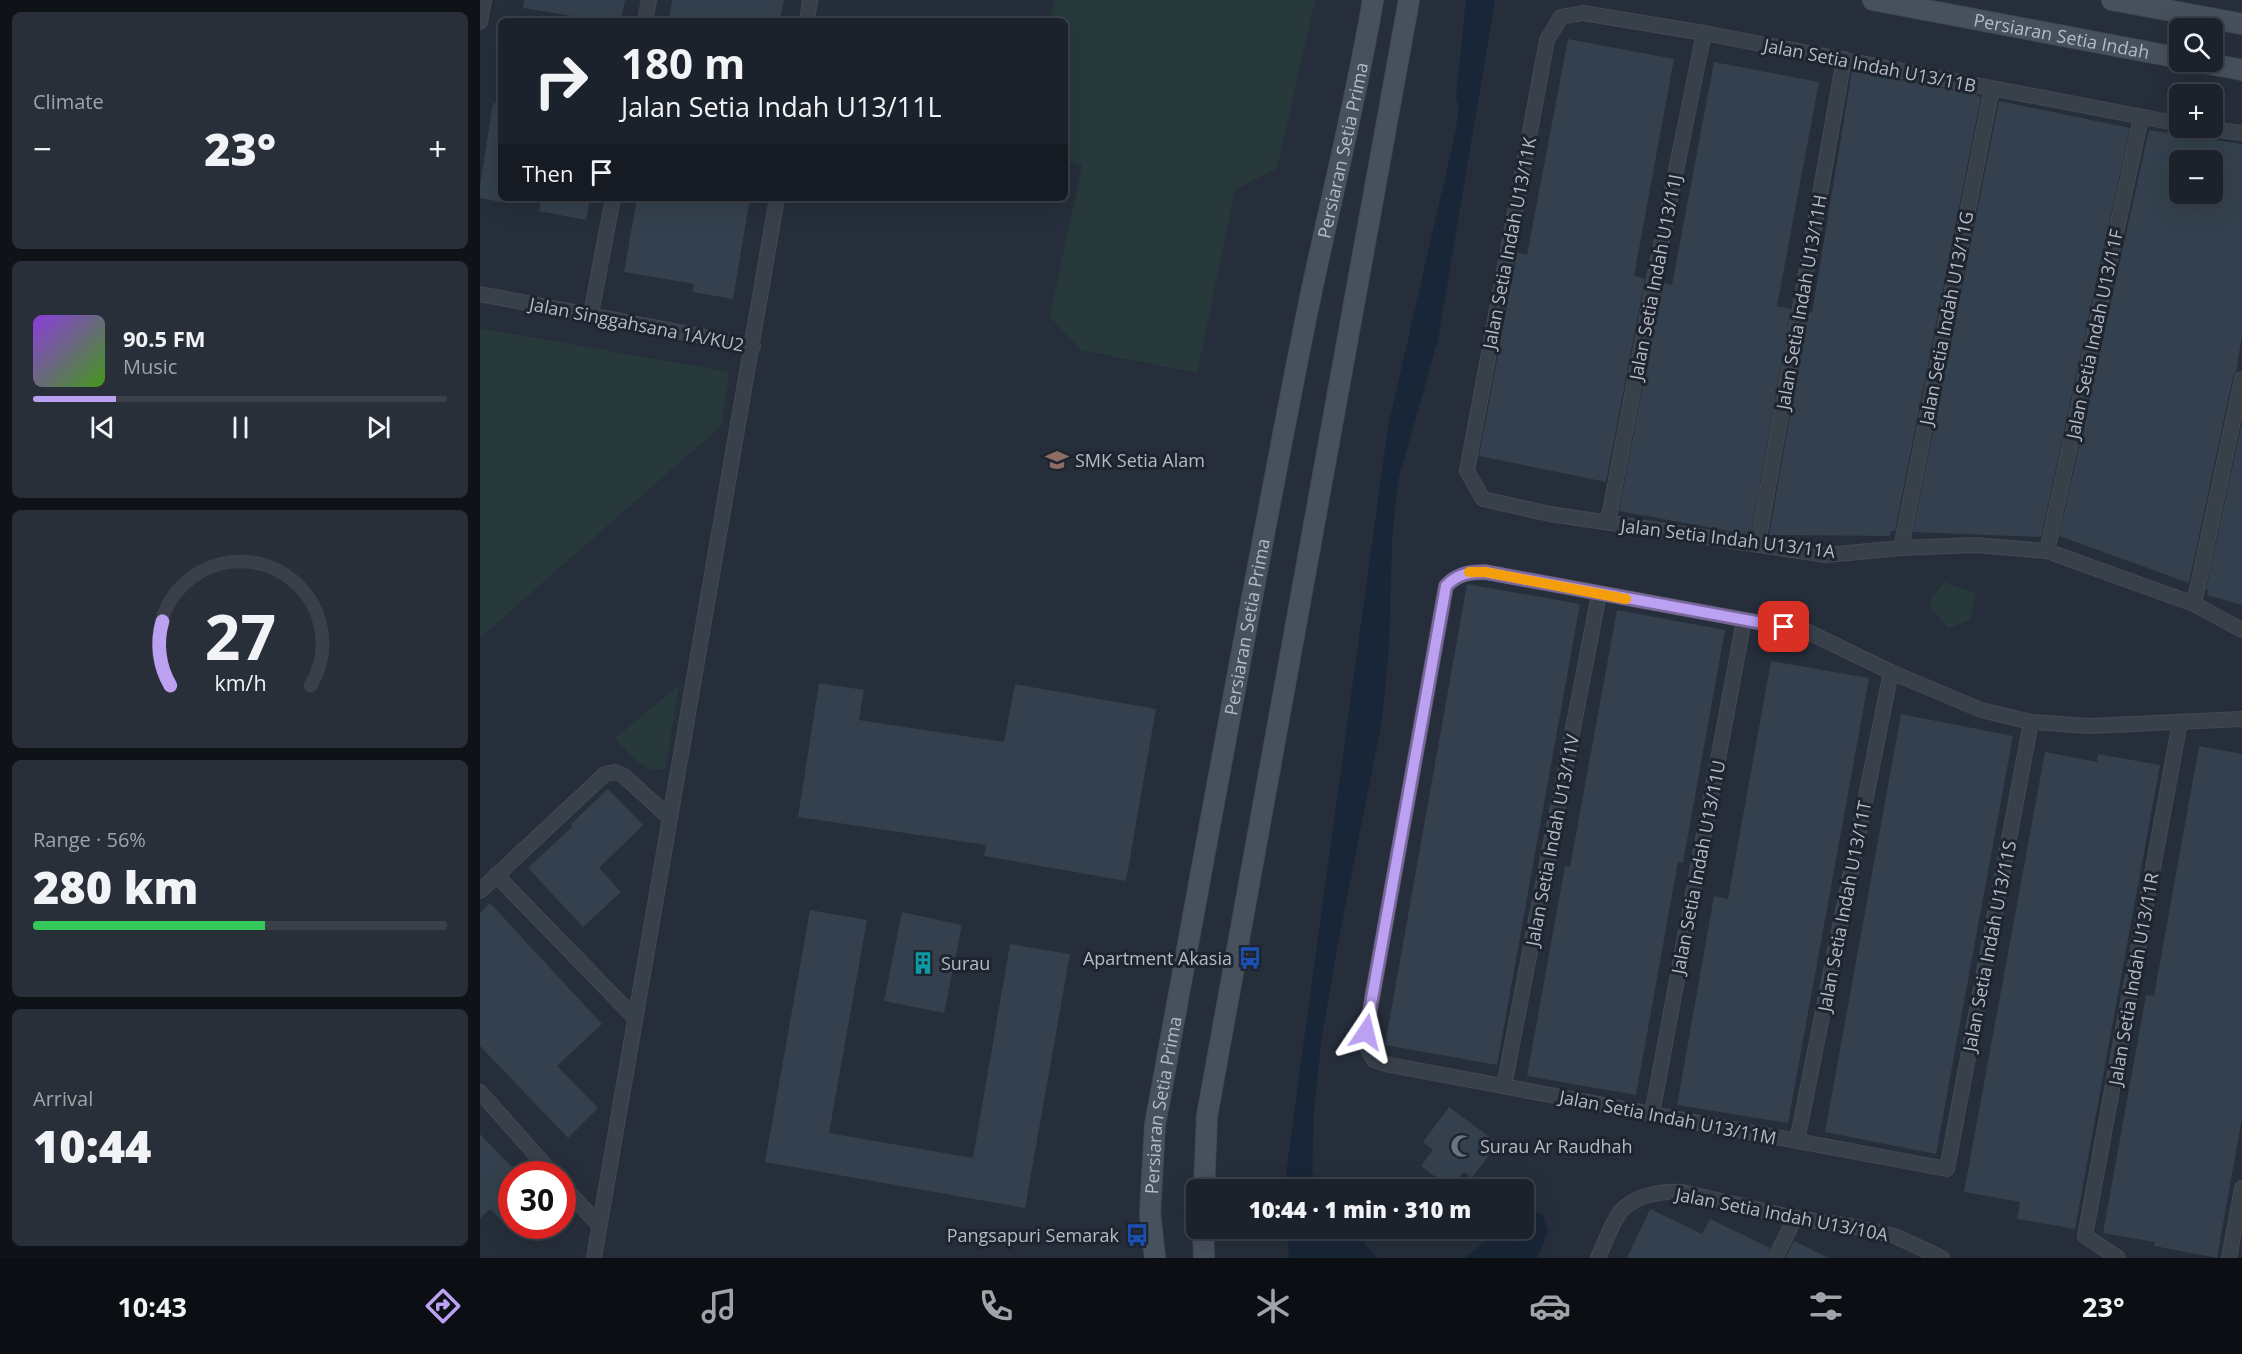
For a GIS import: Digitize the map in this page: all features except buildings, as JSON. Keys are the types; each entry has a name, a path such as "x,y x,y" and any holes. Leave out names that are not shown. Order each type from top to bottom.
{"street":[{"path":"480,22 484,0"},
{"path":"646,18 649,0"},
{"path":"807,18 810,0"},
{"path":"1365,0 1366,43"},
{"name":"Persiaran Setia Prima","path":"1155,1258 1150,1213 1155,1125 1260,549 1314,276 1366,43 1373,0"},
{"name":"Persiaran Setia Prima","path":"1204,1179 1207,1116 1409,0"},
{"name":"Persiaran Setia Indah","path":"1873,0 2169,56"},
{"path":"2112,0 2242,24"},
{"name":"Jalan Setia Indah U13/11B","path":"1561,17 1583,13 1704,33 2169,122"},
{"name":"Jalan Setia Indah U13/11K","path":"1467,471 1547,40 1561,17"},
{"name":"Jalan Setia Indah U13/11J","path":"1608,522 1657,262 1704,33"},
{"name":"Jalan Setia Indah U13/11H","path":"1758,544 1845,59"},
{"path":"2223,66 2242,70"},
{"name":"Jalan Setia Indah U13/11G","path":"1901,548 1992,88"},
{"name":"Jalan Setia Indah U13/11F","path":"2047,551 2141,118"},
{"path":"2223,131 2242,134"},
{"path":"591,314 612,201"},
{"name":"Jalan Singgahsana 1A/KU2","path":"480,294 753,346 777,201"},
{"path":"594,1258 753,346"},
{"path":"2194,604 2242,379"},
{"name":"Jalan Setia Indah U13/11A","path":"1467,471 1483,499 1550,514 1826,555 1901,548 1974,545 2047,551 2194,604 2242,630"},
{"name":"Jalan Setia Indah U13/11M","path":"1599,594 1485,572 1469,572 1453,579 1446,586 1366,1032 1368,1047 1374,1060 1389,1065 1947,1169"},
{"path":"1599,594 1806,631 1891,672 1980,710 2031,722 2089,726 2242,719"},
{"name":"Jalan Setia Indah U13/11V","path":"1504,1086 1599,594"},
{"name":"Jalan Setia Indah U13/11U","path":"1652,1114 1744,620"},
{"name":"Jalan Setia Indah U13/11T","path":"1797,1141 1891,672"},
{"name":"Jalan Setia Indah U13/11S","path":"1947,1169 2031,722"},
{"name":"Jalan Setia Indah U13/11R","path":"2118,1258 2085,1236 2180,722"},
{"path":"480,891 605,774 615,772 624,776 670,818"},
{"path":"496,875 635,1018"},
{"path":"480,1092 542,1161"},
{"path":"2229,1258 2242,1188"},
{"name":"Jalan Setia Indah U13/10A","path":"1598,1258 1622,1210 1645,1196 1668,1191 1895,1236 1933,1256"},
{"path":"576,1200 599,1225"},
{"path":"1775,1258 1795,1218"},
{"path":"1203,1239 1204,1258"}],"shaded area":[{"path":"1054,0 1315,0 1277,168 1235,190 1197,373 1081,350 1050,317 1082,165 1068,162 1068,18 1051,18"},
{"path":"480,328 729,372 721,426 480,638"},
{"path":"1945,582 1976,594 1970,620 1948,628 1930,608 1932,596"},
{"path":"679,685 666,768 651,769 638,762 615,738"}],"water":[{"path":"1466,0 1495,0 1438,339 1398,480 1392,542 1389,645 1382,720 1339,937 1321,1042 1314,1112 1312,1173 1316,1179 1286,1179 1388,427 1456,130 1459,109 1456,97"},
{"path":"1534,1211 1543,1216 1548,1232 1537,1258 1465,1258 1488,1239 1534,1239"},
{"path":"1288,1239 1361,1239 1377,1258 1289,1258"}],"slow traffic":[{"path":"1469,572 1485,572 1626,599"}],"place":[{"name":"SMK Setia Alam","path":"1057,460"},
{"name":"Apartment Akasia","path":"1250,958"},
{"name":"Surau","path":"923,963"},
{"name":"Surau Ar Raudhah","path":"1462,1146"},
{"name":"Pangsapuri Semarak","path":"1137,1235"}],"route":[{"path":"1366,1032 1446,586 1453,579 1469,572 1485,572 1784,627"}]}
